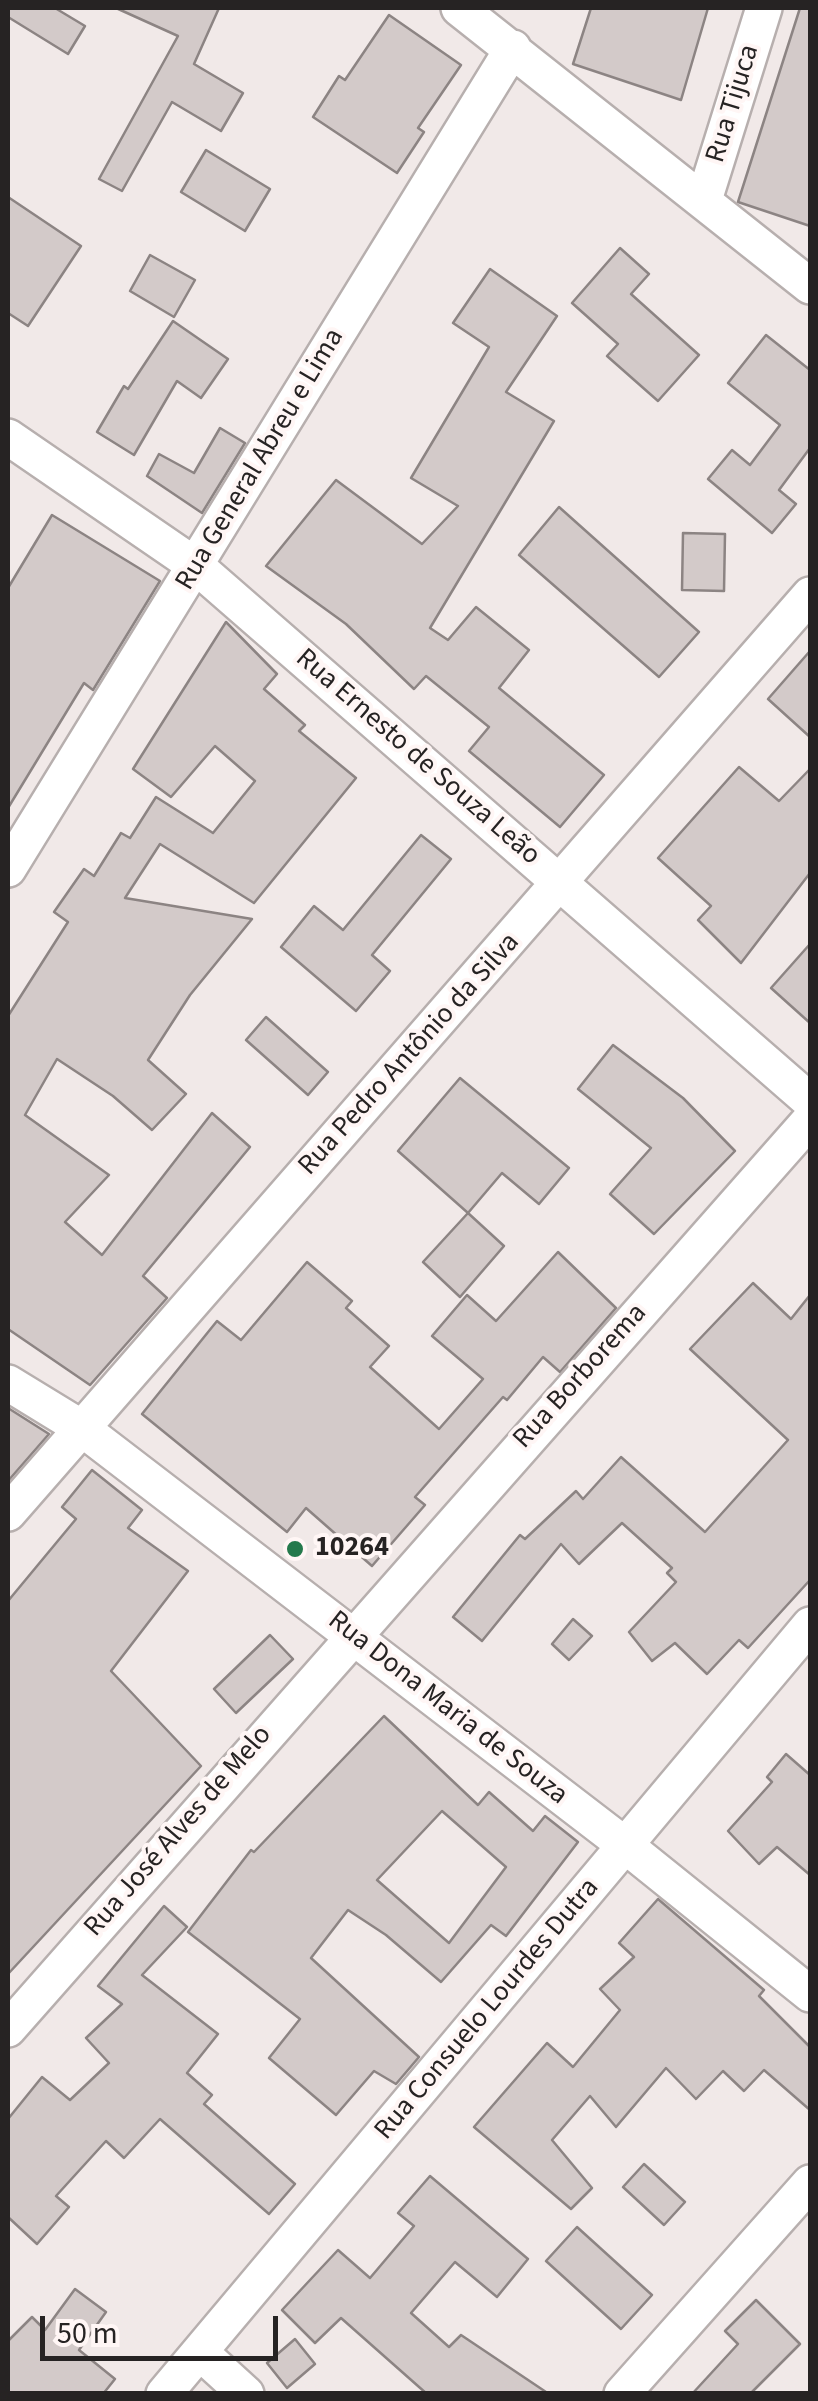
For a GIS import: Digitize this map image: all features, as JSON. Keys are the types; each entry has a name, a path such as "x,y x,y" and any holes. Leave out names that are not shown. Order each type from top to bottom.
{"street":[{"path":"458,8 810,286"},
{"name":"Rua Tijuca","path":"704,200 764,8"},
{"name":"Rua General Abreu e Lima","path":"8,869 512,48"},
{"name":"Rua Ernesto de Souza Leão","path":"8,438 196,566 810,1101"},
{"name":"Rua Pedro Antônio da Silva","path":"8,1513 562,884 810,595"},
{"name":"Rua Borborema","path":"351,1635 810,1120"},
{"name":"Rua Dona Maria de Souza","path":"8,1383 80,1427 626,1846 810,1994"},
{"name":"Rua Consuelo Lourdes Dutra","path":"164,2394 810,1626"},
{"name":"Rua José Alves de Melo","path":"8,2029 351,1635"},
{"path":"622,2394 810,2182"},
{"path":"201,2353 246,2394"}],"building":[{"path":"8,8 55,8 85,26 68,54 8,17"},
{"path":"116,8 219,8 194,64 243,93 221,131 172,102 122,191 99,179 178,36"},
{"path":"591,8 708,8 681,100 573,64"},
{"path":"800,8 810,8 810,226 738,202"},
{"path":"389,15 461,65 418,128 424,132 397,173 313,117 339,76 345,80"},
{"path":"206,150 270,189 245,231 181,192"},
{"path":"8,197 81,246 28,326 8,313"},
{"path":"620,248 649,274 631,294 699,355 658,401 607,356 618,344 572,303"},
{"path":"150,255 195,280 174,317 130,291"},
{"path":"490,269 557,316 506,392 554,421 430,628 448,640 476,607 529,650 499,688 604,775 560,827 469,751 489,727 426,676 414,689 346,624 266,566 336,480 422,544 458,506 411,478 489,347 453,323"},
{"path":"173,321 228,359 201,398 177,381 134,455 97,432 124,386 128,389"},
{"path":"766,335 810,370 810,448 779,490 796,504 772,533 708,479 732,450 750,465 780,425 728,383"},
{"path":"220,428 245,443 202,513 147,476 159,454 194,473"},
{"path":"559,507 699,632 659,677 519,555"},
{"path":"52,515 160,581 93,690 84,683 8,808 8,588"},
{"path":"683,533 725,534 724,591 682,590"},
{"path":"226,622 277,674 264,689 305,725 299,731 356,778 254,903 160,844 125,898 252,919 190,995 148,1060 186,1094 152,1130 113,1096 57,1059 25,1115 109,1175 65,1222 102,1255 212,1113 250,1147 143,1276 167,1298 90,1385 8,1329 8,1016 68,922 54,912 84,869 94,876 121,833 130,838 156,797 213,833 255,781 215,746 171,797 133,769"},
{"path":"810,651 810,737 768,699"},
{"path":"739,767 779,801 810,769 810,873 741,963 698,920 711,906 658,858"},
{"path":"421,835 451,859 372,955 390,971 356,1011 281,947 314,906 343,930"},
{"path":"810,944 810,1023 771,988"},
{"path":"266,1017 328,1072 308,1095 246,1040"},
{"path":"613,1045 683,1098 735,1151 654,1234 610,1194 651,1148 578,1089"},
{"path":"460,1078 569,1168 539,1204 502,1173 468,1213 398,1151"},
{"path":"468,1213 504,1246 460,1297 423,1262"},
{"path":"558,1252 616,1308 560,1372 543,1357 507,1400 503,1397 415,1497 425,1505 372,1566 306,1508 287,1532 142,1414 217,1321 241,1340 307,1262 352,1301 346,1308 389,1346 370,1367 439,1429 483,1379 432,1336 467,1295 496,1321"},
{"path":"753,1283 791,1319 810,1295 810,1580 748,1648 739,1640 707,1674 675,1643 652,1661 629,1632 676,1582 667,1573 672,1568 622,1523 579,1564 561,1544 482,1641 453,1617 520,1535 525,1539 576,1491 583,1499 621,1457 705,1532 788,1440 690,1349"},
{"path":"8,1408 49,1434 8,1481"},
{"path":"92,1470 142,1510 128,1528 188,1571 111,1671 201,1766 8,1974 8,1601 76,1519 62,1507"},
{"path":"573,1619 592,1636 569,1660 552,1644"},
{"path":"270,1635 293,1659 236,1713 214,1689"},
{"path":"384,1716 478,1805 489,1792 533,1831 545,1816 578,1842 506,1936 491,1925 441,1982 386,1935 348,1910 311,1958 419,2057 396,2084 374,2071 336,2115 269,2058 300,2019 188,1932 251,1850 254,1852","holes":["442,1811 506,1867 449,1943 377,1880"]},
{"path":"786,1754 810,1775 810,1875 777,1847 759,1864 728,1831 772,1782 767,1777"},
{"path":"658,1899 764,1990 759,1996 810,2047 810,2110 764,2070 744,2091 723,2071 696,2099 666,2068 616,2127 590,2096 552,2140 592,2188 571,2209 474,2127 547,2043 573,2067 620,2010 600,1989 634,1957 619,1943"},
{"path":"164,1906 187,1927 142,1975 218,2034 187,2073 212,2095 204,2104 295,2184 269,2214 160,2119 124,2158 106,2141 56,2196 69,2207 37,2244 8,2217 8,2119 42,2077 70,2100 109,2063 86,2038 122,2004 98,1986"},
{"path":"644,2164 685,2202 664,2225 623,2187"},
{"path":"430,2176 528,2259 497,2297 455,2262 411,2313 449,2347 461,2335 549,2394 427,2394 341,2318 315,2343 282,2310 338,2250 370,2278 414,2226 398,2213"},
{"path":"577,2227 652,2295 621,2329 546,2261"},
{"path":"75,2289 106,2312 79,2350 115,2379 103,2394 8,2394 8,2341 32,2317 45,2330"},
{"path":"756,2300 800,2344 750,2394 692,2394 738,2344 725,2331"},
{"path":"295,2339 315,2364 287,2388 267,2363"}],"place":[{"name":"10264","path":"295,1549"}]}
